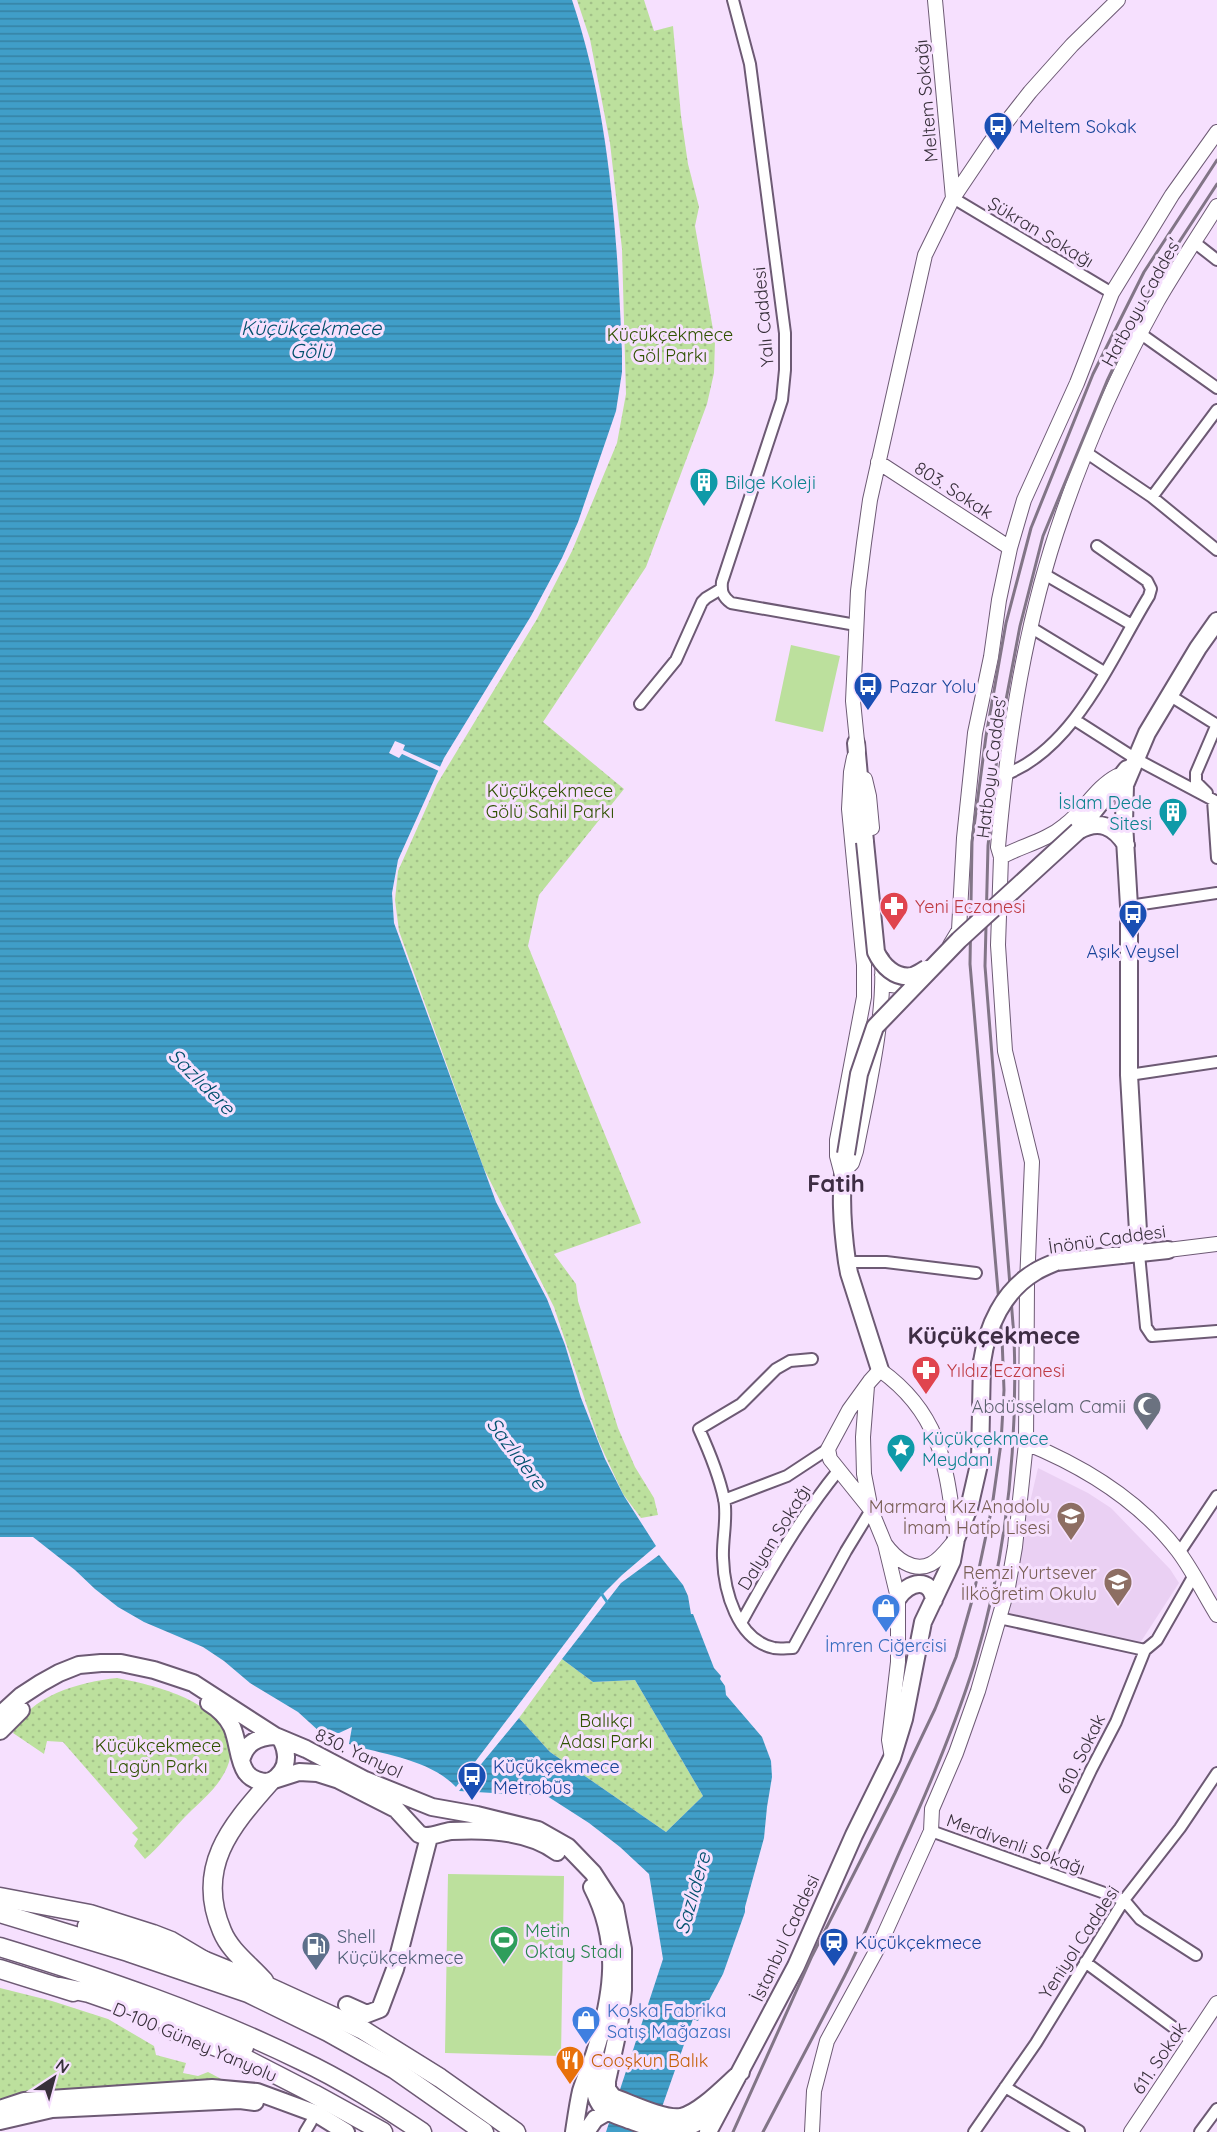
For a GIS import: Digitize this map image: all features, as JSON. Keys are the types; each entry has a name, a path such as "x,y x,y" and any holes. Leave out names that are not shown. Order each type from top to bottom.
{"main road":[{"path":"1131,1255 1138,1231 1129,1074 1129,906 1124,823 1125,785 1147,733 1198,648 1217,621"},
{"path":"856,743 876,952 888,969 897,974 913,976 937,962"},
{"path":"880,1370 849,1273 844,1242 842,1174 859,1074 875,1027 937,962 1078,831 1136,759"},
{"path":"1078,831 1087,825 1103,826 1113,830 1126,845"},
{"path":"1138,1231 1152,1243 1168,1250"},
{"name":"İnönü Caddesi","path":"934,1600 952,1561 956,1539 969,1508 980,1460 982,1362 985,1340 997,1313 1012,1290 1034,1272 1056,1262 1168,1250"},
{"path":"898,1598 910,1584 920,1583 928,1588 934,1600"},
{"name":"İstanbul Caddesi","path":"708,2132 796,1966 854,1835 892,1758 904,1719 923,1622 934,1600"},
{"name":"830. Yanyol","path":"0,1715 21,1696 59,1673 79,1665 121,1663 154,1670 193,1683 279,1738 306,1749 365,1780 432,1807 538,1830 568,1847 594,1873 615,1906 623,1949 623,1990 601,2060 595,2089 598,2102 610,2104"},
{"path":"0,1731 34,1698 59,1683 101,1671 122,1671 172,1683 224,1714 232,1728 244,1770 251,1778 260,1782 272,1781"},
{"path":"241,1761 249,1743 261,1738 279,1738 285,1747 284,1770 229,1832 217,1858 213,1881 214,1903 222,1932 236,1952 269,1987"},
{"name":"830. Yanyol","path":"272,1781 299,1772 317,1773 339,1780 396,1809 420,1834 434,1834"},
{"path":"347,2005 367,2014 375,2013 380,2009 395,1969 434,1834 442,1827 443,1817 432,1807 420,1809 414,1817 414,1826"},
{"path":"434,1834 494,1831 525,1838 551,1848 571,1863 592,1888 600,1903 608,1929 612,1976 601,2033 581,2091 574,2132"},
{"path":"0,1897 90,1914 124,1924 171,1941 203,1960"},
{"path":"0,1905 203,1960 269,1987 363,2030 440,2078 516,2132"},
{"path":"0,1912 129,1952 248,1993 328,2032 394,2069 420,2085 484,2132"},
{"path":"0,1947 128,1988 300,2060 362,2094 422,2132"},
{"name":"D-100 Güney Yanyolu","path":"0,1969 60,1987 238,2055 383,2132"},
{"path":"60,1987 98,1996 274,2057 300,2060"},
{"path":"586,2132 610,2104 663,2126 682,2130 704,2120 741,2072"},
{"path":"0,2109 24,2101 212,2088 241,2089 257,2092 317,2114 346,2132"},
{"path":"0,2121 52,2109 240,2100 267,2104 308,2127 328,2132"}],"street":[{"name":"Yalı Caddesi","path":"721,589 782,400 785,370 785,333 750,64 733,0"},
{"name":"Meltem Sokağı","path":"935,0 953,198"},
{"path":"842,1174 852,1163 856,1151 874,1054 882,975 869,796 856,743 853,701 858,591 878,462 925,255 953,198 990,143 1030,92 1072,45 1118,0"},
{"path":"878,1016 946,952 959,930 964,838 975,733 991,657 999,600 1010,548 1024,500 1077,383 1112,293 1172,195 1217,132"},
{"name":"Şükran Sokağı","path":"953,198 1112,293"},
{"name":"Hatboyu Caddes'","path":"812,2132 814,2091 827,2041 880,1944 931,1831 932,1809 973,1709 1016,1547 1026,1443 1027,1284 1032,1162 1005,1051 998,945 1001,857 998,847 1004,775 1030,627 1063,513 1119,377 1157,302 1217,206"},
{"path":"1194,242 1217,260"},
{"path":"1141,334 1217,388"},
{"path":"1152,497 1217,410"},
{"path":"1087,453 1152,497 1217,550"},
{"name":"803. Sokak","path":"878,462 1010,548"},
{"path":"1004,775 1020,769 1043,752 1075,720 1149,596 1150,585 1136,572 1097,546"},
{"path":"1044,574 1132,625"},
{"path":"640,704 676,660 702,602 721,589 724,598 731,603 856,625"},
{"path":"1030,627 1104,672"},
{"path":"1169,695 1217,724 1196,773 1196,782 1215,801 1217,858"},
{"path":"1075,720 1136,759 1215,801"},
{"path":"842,1174 837,1156 837,1140 860,1022 864,980 849,809 851,772 856,743"},
{"path":"1001,857 1048,837 1067,825 1102,787 1122,774"},
{"path":"1129,906 1217,893"},
{"path":"882,975 891,985 899,986 915,981"},
{"path":"1129,1074 1217,1062"},
{"name":"İnönü Caddesi","path":"1168,1250 1217,1245"},
{"path":"1131,1255 1146,1327 1152,1336 1217,1330"},
{"path":"847,1262 886,1262 976,1273"},
{"path":"812,1359 790,1361 776,1369 741,1404 699,1429 709,1451 724,1500 723,1557 726,1588 741,1623 759,1642 775,1648 793,1648 871,1510"},
{"path":"724,1500 787,1476 828,1449 849,1410 880,1370 915,1400 933,1431 948,1485 956,1539 932,1564 919,1567 893,1555 885,1544"},
{"path":"867,1386 864,1474 871,1510 885,1544 898,1598 898,1662 889,1740 892,1758"},
{"path":"1026,1443 1062,1458 1117,1491 1144,1512 1179,1552 1217,1615"},
{"path":"828,1449 830,1459 838,1471 871,1510"},
{"name":"Dalyan Sokağı","path":"741,1623 772,1566 838,1471"},
{"path":"1179,1552 1217,1496"},
{"path":"999,1618 1144,1650 1157,1640 1193,1577"},
{"name":"610. Sokak","path":"1043,1871 1090,1770 1116,1722 1144,1650"},
{"name":"Yeniyol Caddesi","path":"974,2132 1036,2043 1124,1900 1180,1828 1217,1773"},
{"name":"Merdivenli Sokağı","path":"931,1831 1124,1900"},
{"path":"1124,1900 1140,1919 1196,1955"},
{"path":"1085,1962 1192,2042"},
{"name":"611. Sokak","path":"1131,2132 1217,2003"},
{"path":"1005,2087 1079,2131"},
{"path":"1200,2132 1215,2116"}],"shaded area":[{"name":"Marmara Kız Anadolu İmam Hatip Lisesi","path":"1038,1468 1088,1493 1111,1508 1170,1569 1179,1583 1140,1643 1071,1633 1003,1618"}],"green space":[{"name":"Küçükçekmece Göl Parkı","path":"577,0 644,0 654,31 673,26 681,116 688,164 699,207 695,226 715,341 714,373 707,404 646,567 543,722 624,789 539,895 528,946 641,1223 554,1254 576,1284 578,1301 618,1428 635,1467 654,1498 658,1515 641,1518 623,1494 599,1442 554,1307 484,1169 399,931 395,900 398,871 437,784 537,619 572,551 617,443 626,394 622,249 610,143 590,39"},
{"path":"791,645 840,656 823,732 775,721"},
{"name":"Balıkçı Adası Parkı","path":"562,1659 593,1682 635,1680 703,1796 666,1832 550,1752 519,1718"},
{"name":"Küçükçekmece Lagün Parkı","path":"117,1678 165,1690 197,1704 211,1714 221,1726 230,1748 229,1762 221,1779 145,1859 134,1846 138,1839 132,1833 138,1828 63,1742 47,1741 44,1754 13,1733 31,1709 43,1700 72,1687"},
{"name":"Metin Oktay Stadı","path":"448,1874 564,1876 561,2056 445,2053"},
{"path":"0,1988 52,2001 108,2019 154,2046 156,2055 186,2063 183,2073 198,2076 208,2072 225,2081 0,2103"}],"water":[{"name":"Küçükçekmece Gölü","path":"0,0 572,0 585,43 603,130 614,219 622,352 622,372 616,411 578,522 562,558 531,616 444,758 398,860 392,893 394,923 496,1202 547,1299 605,1459 624,1496 656,1546 600,1597 456,1787 433,1770 420,1764 349,1744 352,1727 339,1733 320,1732 298,1712 250,1683 203,1647 144,1622 118,1607 33,1537 0,1537"},
{"path":"659,1555 683,1585 688,1596 691,1614 693,1614 714,1668 721,1676 726,1695 762,1737 771,1761 772,1777 764,1838 745,1912 723,1974 698,2021 693,2019 655,2127 652,2132 606,2132 663,1959 649,1874 589,1823 547,1796 459,1791 519,1718 550,1752 666,1832 703,1796 635,1680 593,1682 562,1659 621,1583"}],"pier":[{"path":"395,741 405,745 403,750 443,768 441,772 402,754 399,758 389,753"}],"waterway":[{"name":"Sazlıdere","path":"601,1593 609,1605"}],"railway":[{"path":"733,2132 812,1956 935,1709 956,1657 973,1597 992,1507 1001,1443 1004,1390 1002,1338 970,964 972,842 986,736 1006,623 1031,528 1093,374 1144,272 1217,160"},
{"path":"763,2132 845,1975 866,1929 949,1736 974,1665 985,1625 1008,1503 1015,1379 1014,1337 985,966 988,846 999,737 1020,626 1043,536 1107,381 1157,276 1217,184"}],"place":[{"name":"Meltem Sokak","path":"998,152"},
{"name":"Bilge Koleji","path":"704,508"},
{"name":"Pazar Yolu","path":"868,712"},
{"name":"İslam Dede Sitesi","path":"1173,838"},
{"name":"Yeni Eczanesi","path":"894,932"},
{"name":"Aşık Veysel","path":"1133,940"},
{"name":"Yıldız Eczanesi","path":"926,1396"},
{"name":"Abdüsselam Camii","path":"1147,1432"},
{"name":"Küçükçekmece Meydanı","path":"901,1474"},
{"name":"Marmara Kız Anadolu İmam Hatip Lisesi","path":"1071,1542"},
{"name":"Remzi Yurtsever İlköğretim Okulu","path":"1118,1608"},
{"name":"İmren Ciğercisi","path":"886,1634"},
{"name":"Küçükçekmece Metrobüs","path":"472,1802"},
{"name":"Metin Oktay Stadı","path":"504,1966"},
{"name":"Küçükçekmece","path":"834,1968"},
{"name":"Shell Küçükçekmece","path":"316,1972"},
{"name":"Koska Fabrika Satış Mağazası","path":"586,2046"},
{"name":"Cooşkun Balık","path":"570,2086"}],"district":[{"name":"Fatih","path":"836,1183"},
{"name":"Küçükçekmece","path":"994,1335"}],"park label":[{"name":"Küçükçekmece Gölü Sahil Parkı","path":"550,800"}]}
